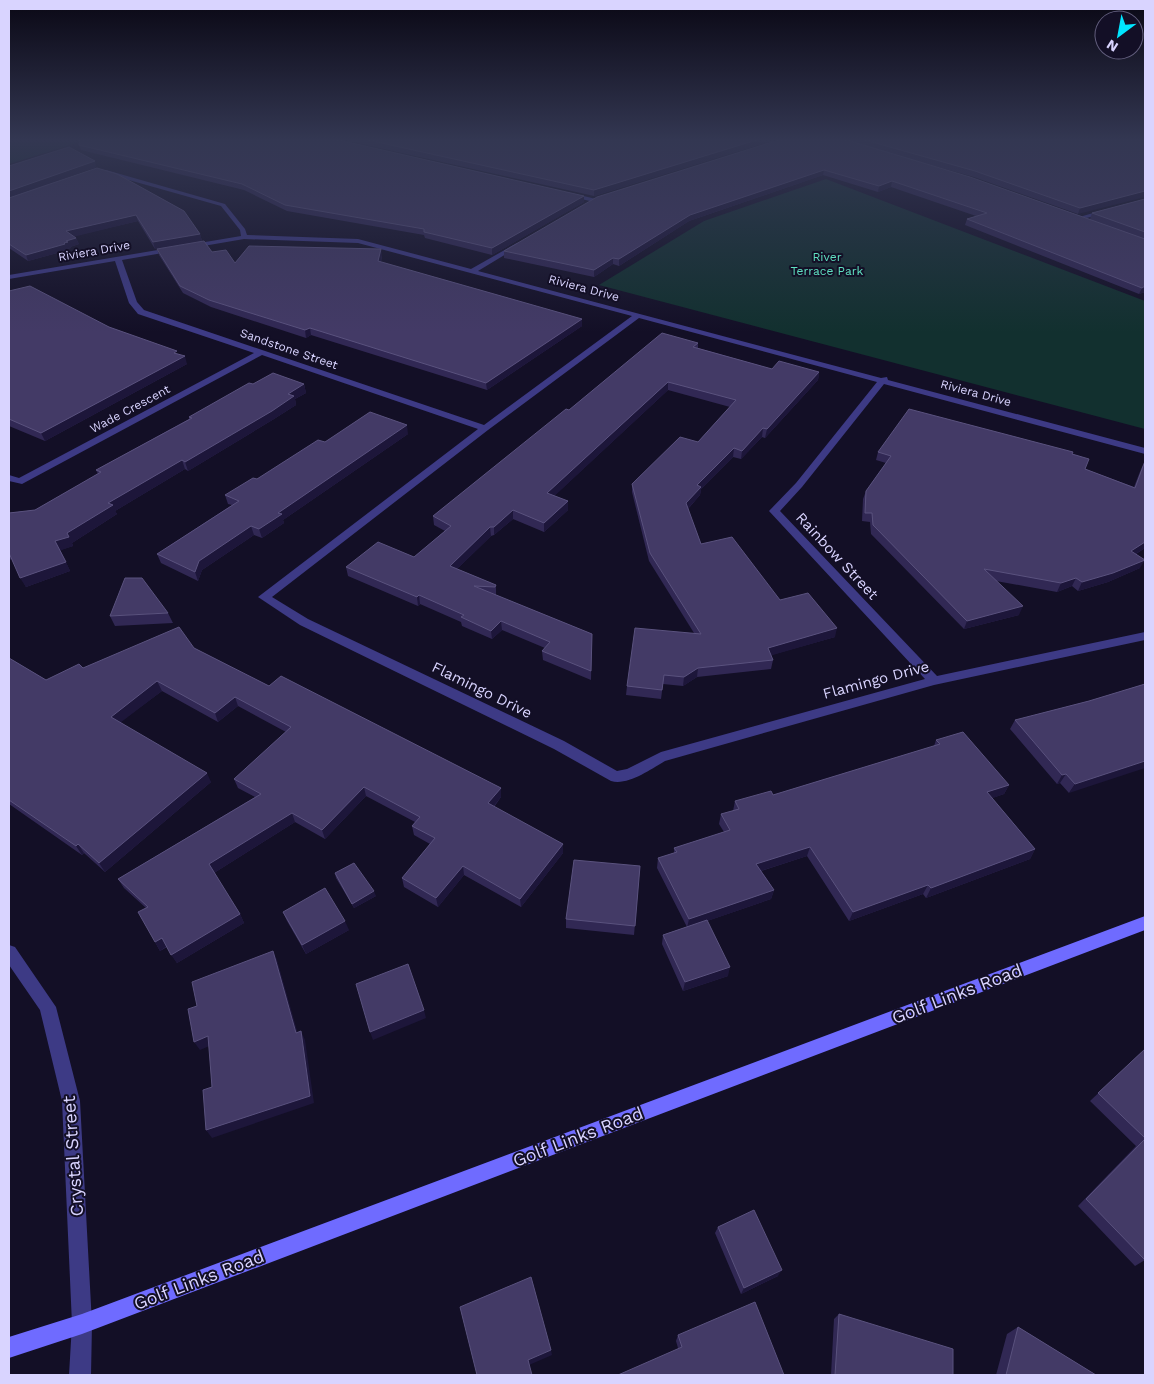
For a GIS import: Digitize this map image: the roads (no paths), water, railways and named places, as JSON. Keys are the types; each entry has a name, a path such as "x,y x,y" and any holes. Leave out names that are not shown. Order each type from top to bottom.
{"main road":[{"name":"Golf Links Road","path":"9,1348 82,1324 1145,923"}],"street":[{"path":"217,203 227,208 243,230 244,237"},
{"path":"581,207 589,203"},
{"path":"1079,218 1118,208"},
{"path":"1070,215 1094,224"},
{"name":"Riviera Drive","path":"9,277 244,237 358,241 884,379 1145,451"},
{"path":"474,270 523,241"},
{"name":"Sandstone Street","path":"118,259 133,303 141,312 485,428"},
{"name":"Flamingo Drive","path":"638,315 485,428 264,597 304,622 559,745 616,776 631,772 661,757 934,681 1145,636"},
{"name":"Wade Crescent","path":"9,478 19,482 262,352"},
{"name":"Rainbow Street","path":"884,379 798,485 774,511 934,681"},
{"name":"Crystal Street","path":"9,952 48,1007 71,1101 82,1324 80,1375"}],"park label":[{"name":"River Terrace Park","path":"827,264"}]}
